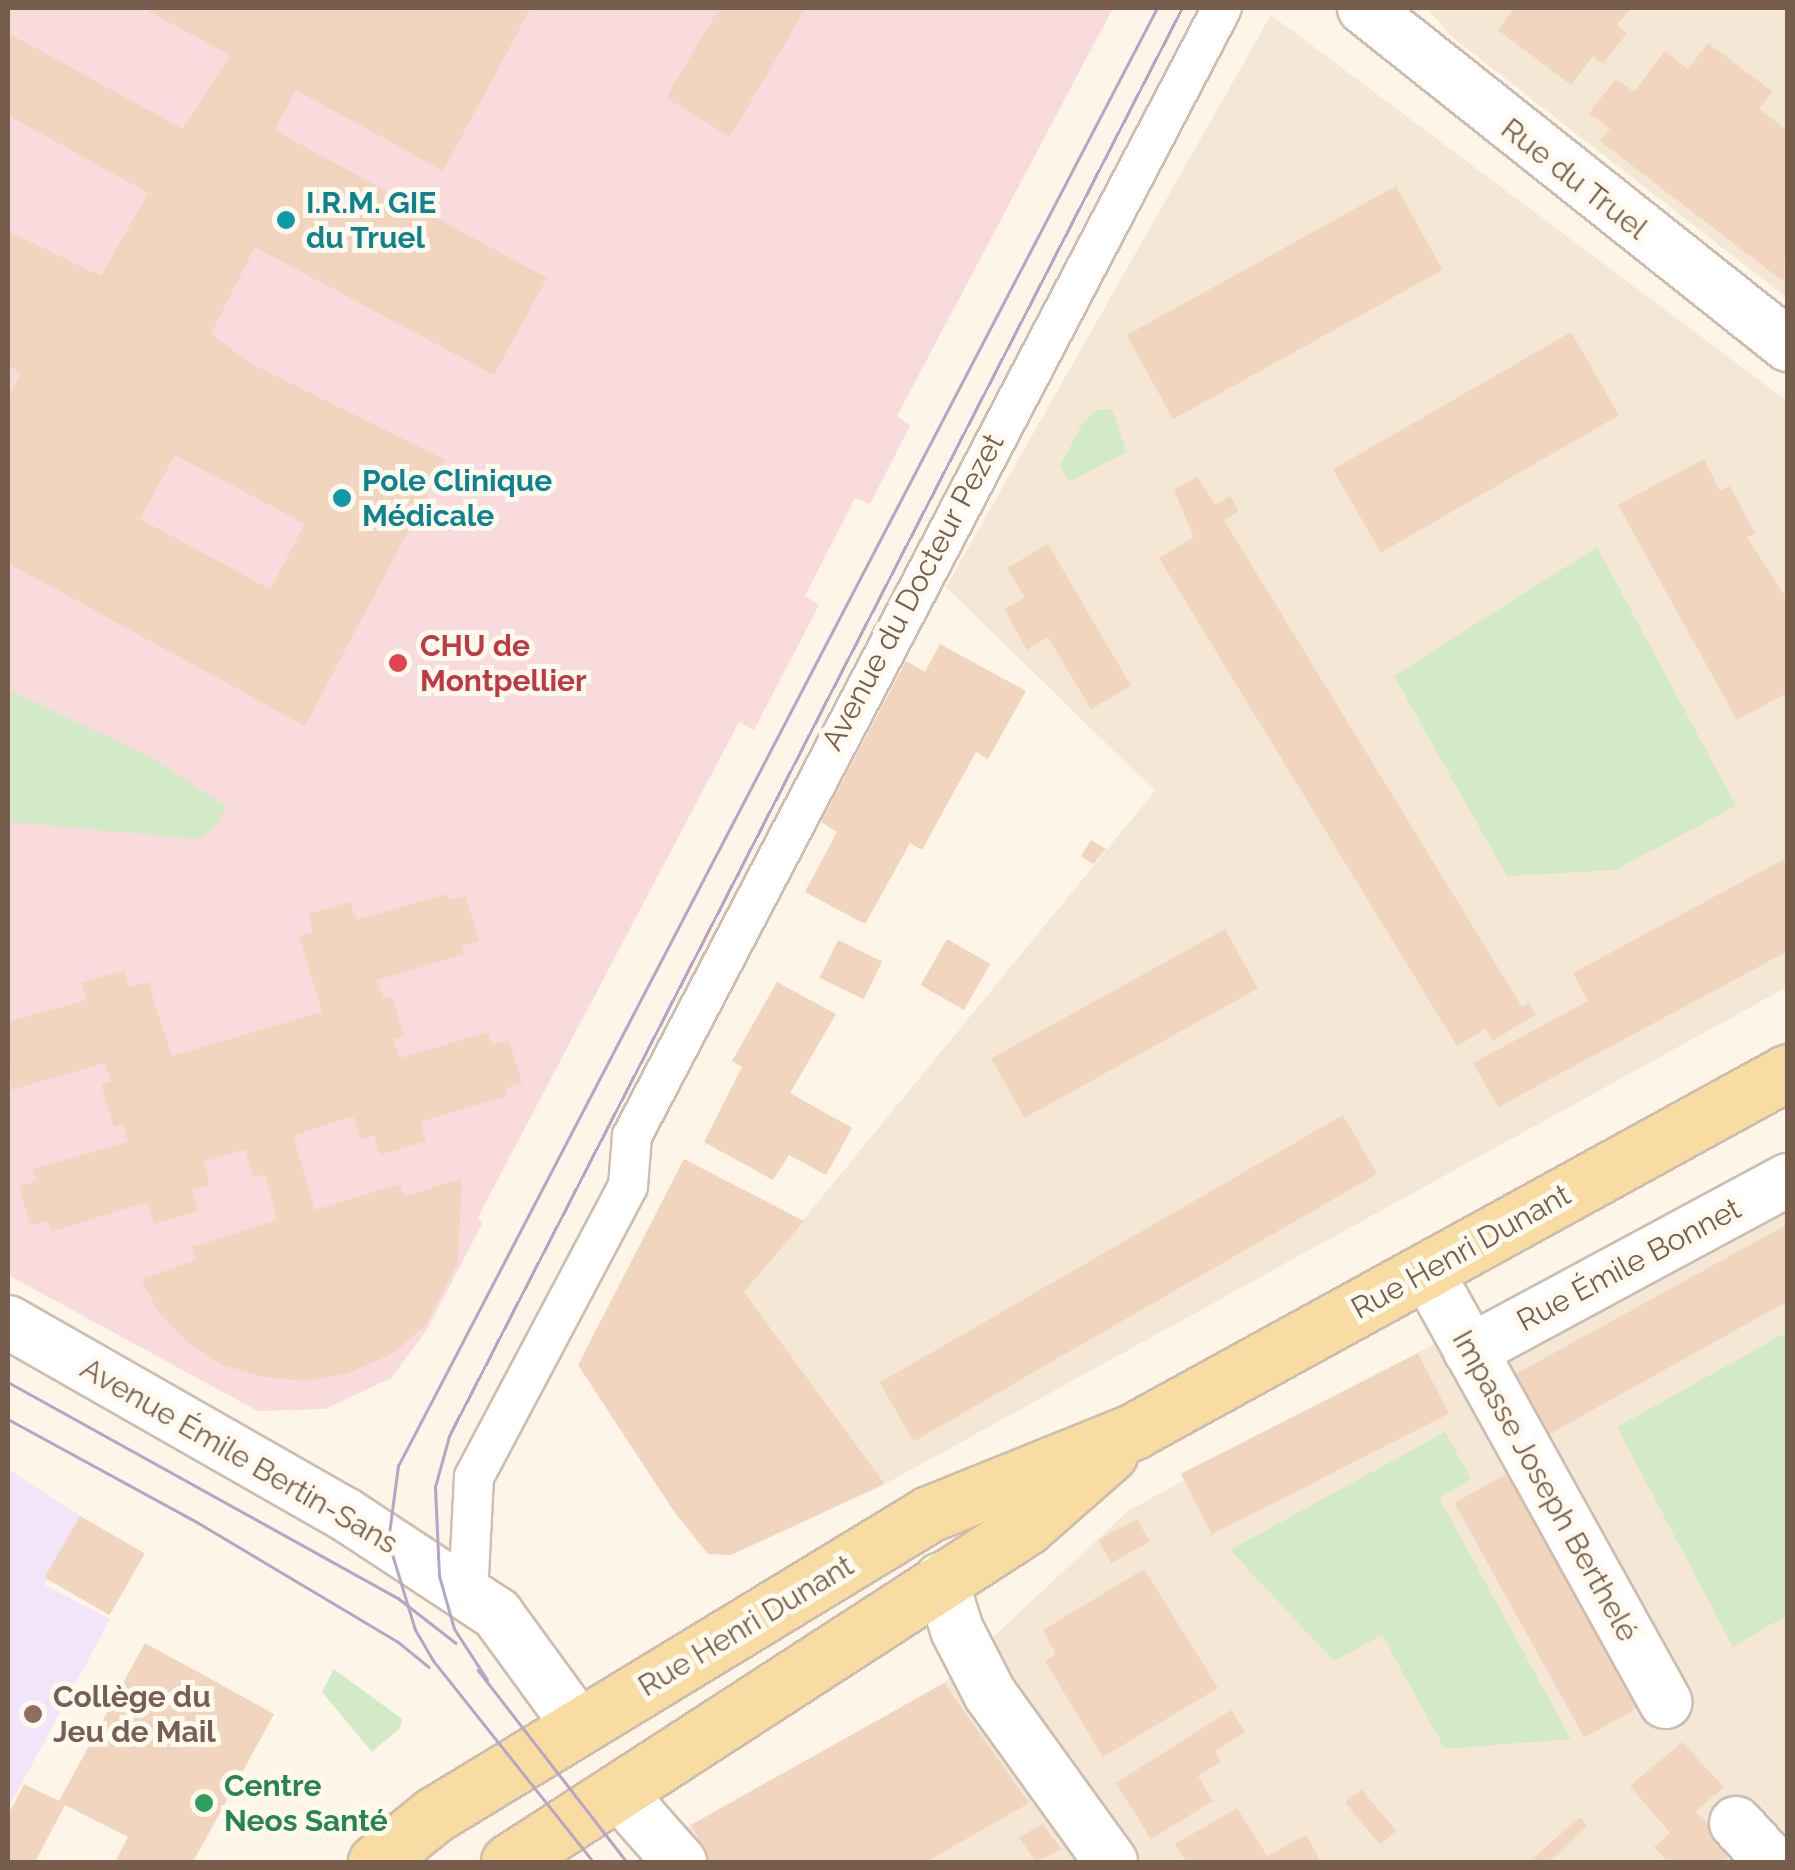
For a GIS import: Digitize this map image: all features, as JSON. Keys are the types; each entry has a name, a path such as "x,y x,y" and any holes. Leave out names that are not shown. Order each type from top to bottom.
{"main road":[{"name":"Rue Henri Dunant","path":"387,1856 578,1725 929,1514 1134,1431 1788,1072"},
{"name":"Rue Henri Dunant","path":"523,1858 941,1579 1026,1527 1134,1431"},
{"path":"523,1858 536,1788 578,1725 618,1792"}],"street":[{"name":"Avenue du Docteur Pezet","path":"468,1595 474,1477 628,1186 632,1136 1222,8"},
{"name":"Rue du Truel","path":"1364,8 1788,346"},
{"name":"Rue Émile Bonnet","path":"1470,1350 1788,1180"},
{"name":"Impasse Joseph Berthelé","path":"1426,1270 1665,1702"},
{"name":"Avenue Émile Bertin-Sans","path":"8,1322 345,1514 468,1595 514,1635 578,1725"},
{"path":"941,1579 961,1639 990,1694 1110,1862"},
{"path":"618,1792 680,1862"},
{"path":"1736,1823 1772,1862"}],"shaded area":[{"name":"CHU de Montpellier","path":"8,8 1113,8 897,416 910,426 870,504 855,498 805,596 819,605 754,730 739,722 478,1217 482,1224 426,1331 391,1378 325,1409 258,1411 8,1275"},
{"path":"1427,8 1787,8 1787,298 1451,36"},
{"path":"1271,15 1787,401 1787,987 885,1484 744,1292 1155,791 946,587"},
{"path":"1787,1151 1787,1862 697,1862 676,1833 944,1683 1128,1511"},
{"name":"Collège du Jeu de Mail","path":"8,1469 80,1516 44,1585 110,1619 8,1809"}],"green space":[{"path":"1112,409 1126,452 1069,482 1060,466 1081,426 1095,410"},
{"path":"1597,547 1736,806 1615,870 1507,876 1394,676"},
{"path":"8,689 154,759 226,806 217,826 198,839 8,822"},
{"path":"1787,1332 1787,1615 1733,1647 1617,1427"},
{"path":"1445,1432 1471,1479 1439,1498 1571,1739 1445,1749 1382,1635 1334,1661 1230,1550"},
{"path":"334,1669 402,1719 400,1728 372,1752 322,1692"}],"building":[{"path":"142,8 531,8 443,171 296,90 274,130 547,278 494,375 255,247 211,334 250,363 446,460 305,726 8,563 8,398 21,373 8,366 8,231 101,276 148,193 8,115 8,33 183,129 230,55","holes":["175,455 305,524 270,589 140,519"]},
{"path":"719,8 806,8 730,137 666,98"},
{"path":"1514,8 1631,8 1617,25 1627,33 1603,64 1593,56 1571,85 1498,30"},
{"path":"1708,43 1773,92 1759,109 1788,131 1784,282 1600,141 1610,129 1589,113 1616,79 1634,92 1665,51 1688,69"},
{"path":"1396,186 1443,270 1173,419 1127,335"},
{"path":"1571,332 1619,415 1381,553 1333,470"},
{"path":"1704,459 1720,491 1730,486 1755,534 1747,537 1788,601 1788,692 1737,720 1618,505"},
{"path":"1197,476 1215,505 1230,496 1239,511 1224,520 1522,1007 1529,1003 1536,1014 1493,1041 1486,1029 1457,1046 1159,558 1194,537 1174,490"},
{"path":"1048,544 1131,686 1091,709 1048,637 1027,650 1004,609 1025,598 1007,568"},
{"path":"940,644 1026,691 988,759 976,752 922,850 910,843 865,924 805,892 837,832 821,822 906,661 925,672"},
{"path":"1091,840 1106,849 1093,864 1081,856"},
{"path":"1788,857 1788,951 1498,1107 1473,1063 1588,1001 1573,973"},
{"path":"446,894 448,900 466,896 479,941 461,946 464,954 377,980 383,999 392,996 404,1036 393,1039 400,1058 488,1032 492,1045 509,1040 522,1083 506,1088 507,1096 420,1122 426,1141 380,1155 374,1135 361,1139 353,1116 293,1136 315,1210 400,1184 404,1197 462,1178 458,1262 426,1324 394,1353 346,1374 306,1381 264,1377 223,1365 188,1343 157,1310 141,1279 197,1260 192,1247 277,1220 265,1174 254,1178 245,1149 203,1162 210,1185 192,1190 198,1211 154,1224 147,1202 51,1232 48,1221 30,1226 19,1186 36,1181 33,1169 128,1142 123,1124 114,1127 101,1084 111,1082 105,1063 11,1090 8,1022 86,1000 81,983 124,970 128,987 148,982 172,1056 322,1012 299,936 313,932 308,914 350,902 357,920"},
{"path":"1225,929 1258,988 1024,1118 991,1058"},
{"path":"947,939 990,964 964,1010 920,985"},
{"path":"838,940 882,961 864,999 820,978"},
{"path":"777,982 836,1014 790,1093 852,1128 826,1175 789,1155 773,1180 704,1142 742,1067 732,1061"},
{"path":"1343,1115 1377,1174 914,1441 880,1382"},
{"path":"684,1159 804,1221 744,1292 885,1484 731,1555 708,1554 675,1513 578,1365"},
{"path":"1788,1224 1788,1301 1544,1437 1512,1376"},
{"path":"1418,1353 1449,1414 1212,1534 1181,1474"},
{"path":"1512,1471 1642,1705 1584,1737 1454,1503"},
{"path":"80,1516 145,1554 109,1615 44,1577"},
{"path":"1137,1519 1150,1542 1111,1563 1099,1540"},
{"path":"1144,1569 1218,1688 1103,1757 1045,1661 1056,1654 1043,1630"},
{"path":"145,1643 274,1714 193,1862 115,1862 128,1837 65,1805 35,1862 8,1862 8,1815 24,1784 59,1801"},
{"path":"944,1683 1029,1803 926,1862 697,1862 685,1845 699,1839 691,1825"},
{"path":"1231,1710 1245,1732 1215,1751 1221,1762 1198,1776 1213,1801 1151,1839 1116,1783"},
{"path":"1682,1742 1724,1787 1695,1812 1737,1849 1722,1862 1668,1862 1654,1847 1670,1833 1630,1786"},
{"path":"1361,1789 1396,1831 1380,1845 1345,1802"},
{"path":"1237,1808 1267,1856 1306,1835 1321,1862 1186,1862 1175,1844"},
{"path":"1580,1817 1587,1826 1549,1862 1529,1862"},
{"path":"1043,1824 1061,1849 1036,1862 1019,1837"}],"tram line":[{"path":"593,1862 433,1661 415,1630 388,1541 398,1466 1157,8"},
{"path":"487,1680 454,1629 439,1576 435,1487 449,1436 1182,8"},
{"path":"8,1382 398,1598 456,1643"},
{"path":"8,1419 197,1522 397,1641 429,1667"},
{"path":"478,1670 627,1862"}],"place":[{"name":"I.R.M. GIE du Truel","path":"286,220"},
{"name":"Pole Clinique Médicale","path":"342,498"},
{"name":"CHU de Montpellier","path":"398,663"},
{"name":"Collège du Jeu de Mail","path":"33,1714"},
{"name":"Centre Neos Santé","path":"204,1803"}]}
